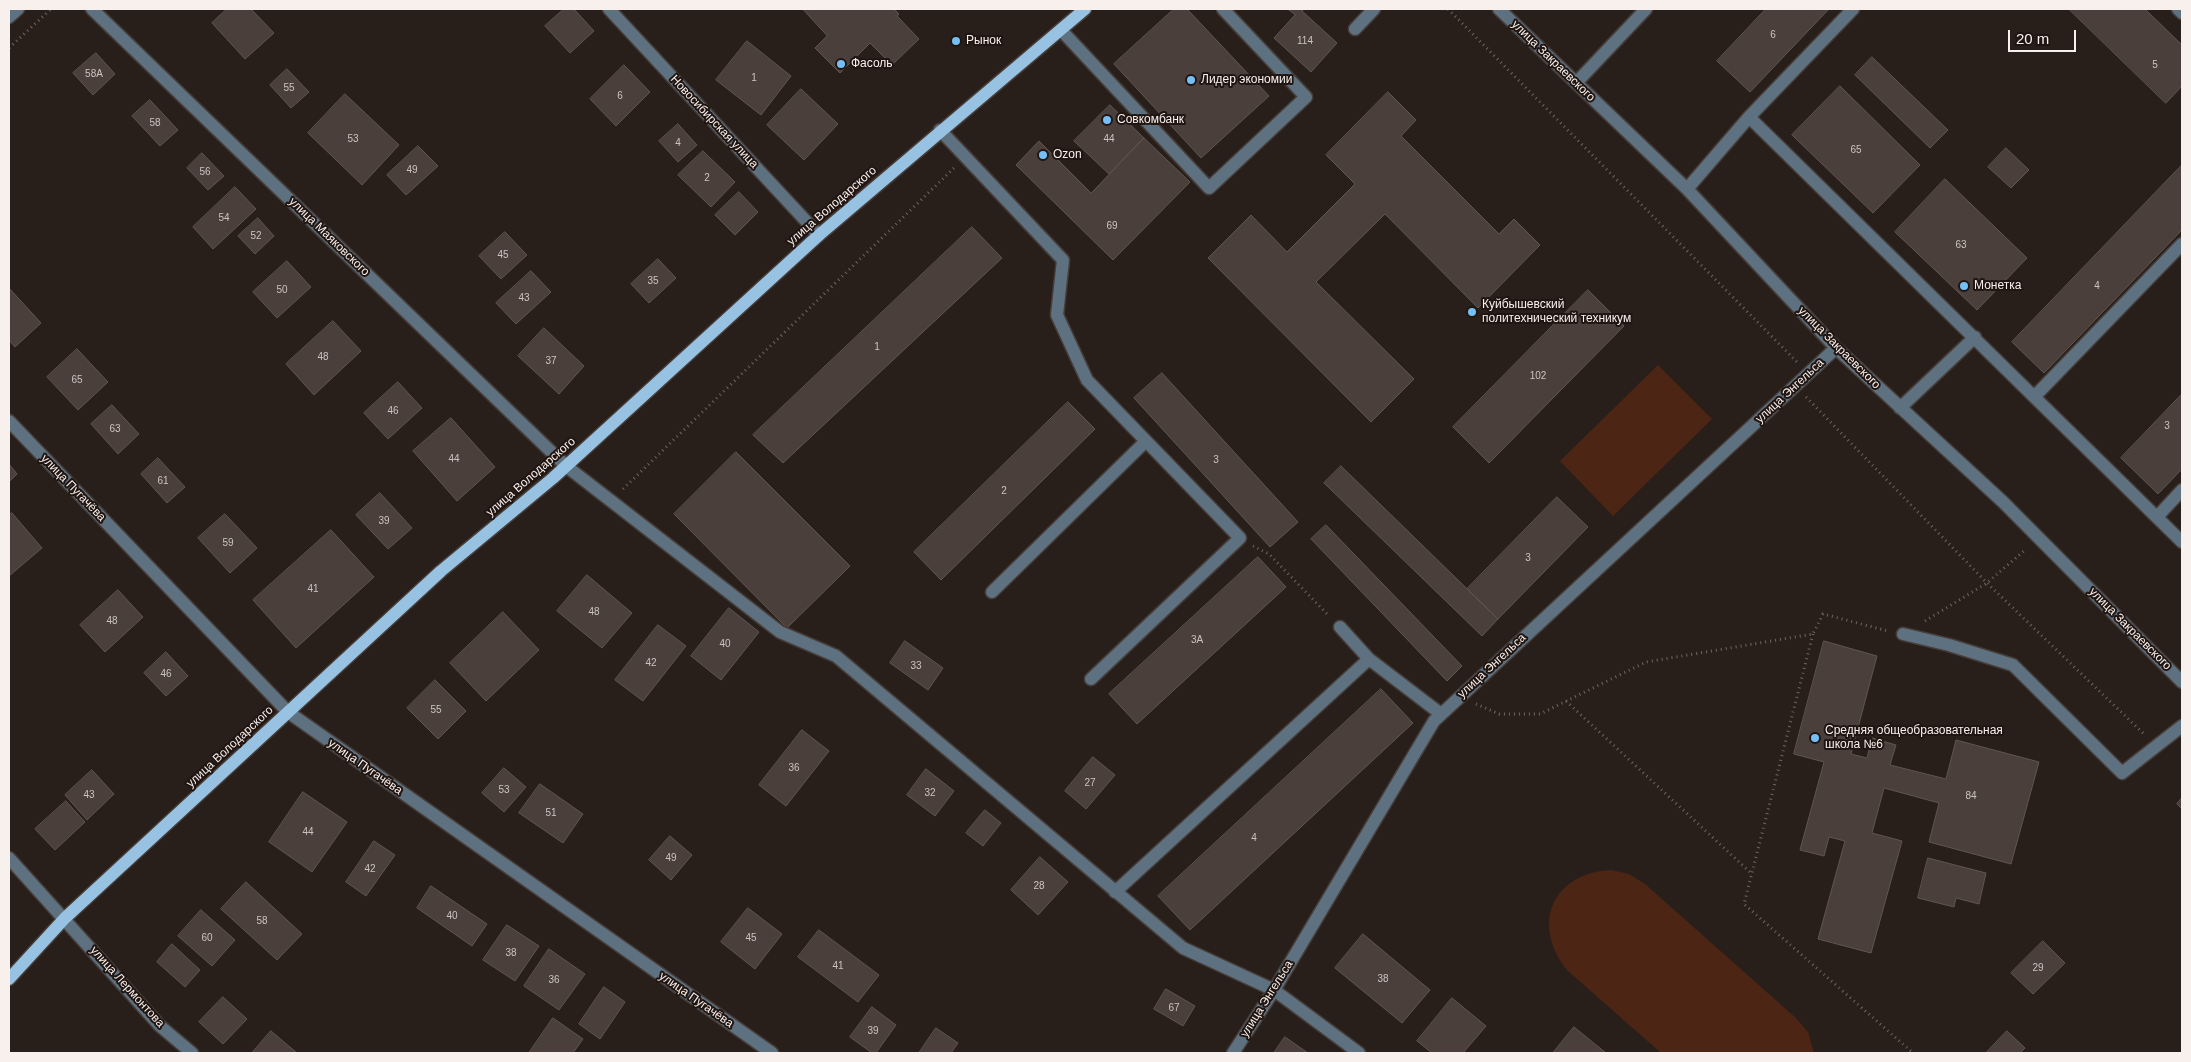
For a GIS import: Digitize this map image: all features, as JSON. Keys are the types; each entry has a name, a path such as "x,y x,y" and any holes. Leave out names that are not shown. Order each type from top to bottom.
{"main road":[{"name":"улица Володарского","path":"9,979 65,918 441,571 566,466 819,235 940,130 1085,9"}],"street":[{"path":"9,17 18,9"},
{"name":"улица Маяковского","path":"92,9 566,466 780,632 836,656 1182,948 1274,990 1359,1053"},
{"name":"Новосибирская улица","path":"609,9 819,235"},
{"path":"1060,30 1209,188 1306,97 1223,9"},
{"path":"1355,29 1374,9"},
{"name":"улица Закраевского","path":"1499,9 1687,189 1836,348 2003,502 2182,682"},
{"path":"1576,82 1646,9"},
{"path":"1687,189 1749,117 1853,9"},
{"path":"2178,9 2182,12"},
{"path":"1749,117 2182,542"},
{"path":"940,130 1063,260 1057,314 1087,380 1240,538 1091,679"},
{"path":"2035,396 2182,244"},
{"path":"1900,408 1975,337"},
{"name":"улица Энгельса","path":"1233,1053 1274,990 1434,721 1836,348"},
{"name":"улица Пугачёва","path":"9,421 288,712 772,1053"},
{"path":"992,592 1146,441"},
{"path":"2157,517 2182,490"},
{"path":"1340,627 1370,659 1441,714"},
{"path":"1903,634 1949,645 2014,665 2122,773 2182,726"},
{"path":"1115,892 1370,659"},
{"name":"улица Лермонтова","path":"9,858 65,918 160,1026 192,1053"}],"path":[{"path":"9,48 51,9"},
{"path":"1448,9 1808,373"},
{"path":"611,501 966,157"},
{"path":"1796,385 1987,583 2156,746"},
{"path":"1240,538 1269,554 1340,627"},
{"path":"1912,1053 1744,904 1813,634 1823,614 1903,634 1987,583 2039,538"},
{"path":"1459,697 1499,714 1540,714 1646,662 1813,634"},
{"path":"1566,701 1752,874"}],"shaded area":[{"path":"1658,365 1712,419 1613,516 1560,461"},
{"path":"1611,870 1629,874 1645,884 1796,1018 1808,1032 1814,1053 1661,1053 1568,971 1557,954 1550,936 1549,920 1553,904 1561,891 1574,881 1591,873"}],"building":[{"path":"227,9 251,9 274,33 245,59 212,23"},
{"path":"564,9 574,9 594,31 570,53 545,26"},
{"path":"803,9 894,9 899,14 897,16 919,39 892,65 870,43 840,73 815,48 827,36"},
{"name":"Лидер экономии","path":"1174,9 1187,9 1269,96 1201,158 1114,64"},
{"path":"1288,9 1304,9 1302,11 1337,43 1311,72 1274,38 1295,15"},
{"path":"1766,9 1829,9 1750,92 1717,61"},
{"path":"2069,9 2145,9 2182,45 2182,86 2166,103"},
{"path":"747,41 791,76 761,115 716,80"},
{"path":"96,53 115,74 93,95 73,73"},
{"path":"1872,57 1948,130 1930,148 1855,75"},
{"path":"624,65 650,92 616,126 590,99"},
{"path":"287,69 309,92 291,108 270,85"},
{"path":"1840,86 1920,165 1873,213 1792,135"},
{"path":"801,89 838,124 804,160 767,125"},
{"path":"1388,92 1416,120 1401,136 1499,234 1514,219 1540,245 1478,308 1385,214 1316,282 1414,379 1371,422 1208,258 1251,215 1287,252 1355,184 1326,155"},
{"path":"345,94 399,145 362,185 308,133"},
{"path":"150,100 178,130 160,146 132,116"},
{"path":"1110,105 1144,138 1109,174 1074,141"},
{"path":"678,124 697,145 678,162 659,141"},
{"path":"1144,138 1190,182 1113,260 1016,165 1039,141 1091,193"},
{"path":"418,146 438,166 406,195 387,175"},
{"path":"2006,148 2029,170 2011,188 1988,167"},
{"path":"703,151 735,182 711,207 678,175"},
{"path":"202,153 224,176 208,190 187,168"},
{"path":"2182,165 2182,230 2044,373 2012,342"},
{"path":"1945,179 2027,258 1977,310 1895,232"},
{"path":"235,187 256,209 213,249 193,227"},
{"path":"739,192 758,212 735,235 715,215"},
{"path":"258,218 274,236 255,254 238,236"},
{"path":"972,227 1002,258 783,463 753,435"},
{"path":"505,232 527,255 501,279 479,256"},
{"path":"658,259 676,278 649,303 631,284"},
{"path":"287,261 311,287 277,318 253,292"},
{"path":"531,271 551,292 516,324 496,303"},
{"path":"9,288 41,323 15,347 9,340"},
{"path":"1588,290 1624,326 1489,463 1453,427"},
{"path":"333,321 361,351 314,395 286,364"},
{"path":"544,328 584,366 559,394 518,356"},
{"path":"77,349 108,382 78,410 47,377"},
{"path":"1162,373 1298,522 1270,547 1134,398"},
{"path":"398,382 422,408 388,439 364,413"},
{"path":"2182,394 2182,469 2158,494 2121,458"},
{"path":"1068,402 1095,429 941,580 914,552"},
{"path":"112,405 139,434 118,454 91,424"},
{"path":"451,418 495,467 457,501 413,451"},
{"path":"736,452 850,566 787,628 674,514"},
{"path":"158,458 185,487 167,503 141,474"},
{"path":"9,464 17,474 9,482"},
{"path":"1341,466 1498,619 1482,636 1324,483"},
{"path":"380,493 412,528 388,549 356,515"},
{"path":"1557,497 1588,527 1498,619 1467,589"},
{"path":"12,513 42,548 9,576 9,515"},
{"path":"225,514 257,548 230,573 198,538"},
{"path":"1326,525 1462,666 1447,681 1311,539"},
{"path":"331,530 374,577 296,648 253,600"},
{"path":"1258,557 1286,587 1137,724 1109,694"},
{"path":"587,575 632,613 602,648 557,611"},
{"path":"118,590 143,617 105,652 80,625"},
{"path":"729,608 759,632 721,680 691,656"},
{"path":"503,612 539,650 486,701 450,663"},
{"path":"658,625 686,646 643,701 615,680"},
{"path":"905,641 943,668 928,690 890,663"},
{"path":"1824,641 1877,656 1851,754 1867,758 1872,738 1896,745 1890,765 1946,779 1956,740 2039,762 2011,864 1929,842 1939,803 1884,788 1872,833 1902,841 1871,953 1818,939 1845,841 1829,837 1824,856 1800,850 1824,762 1794,754"},
{"path":"166,652 188,676 166,696 144,673"},
{"path":"435,680 466,711 438,739 407,708"},
{"path":"1381,689 1413,723 1190,930 1158,896"},
{"path":"802,730 829,751 786,806 759,785"},
{"path":"1093,757 1115,775 1086,809 1065,791"},
{"path":"504,768 526,787 504,812 482,793"},
{"path":"926,769 954,791 935,816 907,795"},
{"path":"92,770 114,794 87,820 65,795"},
{"path":"540,784 583,814 563,843 519,813"},
{"path":"303,792 347,822 312,872 269,842"},
{"path":"2182,798 2182,809 2177,804"},
{"path":"66,801 85,822 55,850 35,829"},
{"path":"985,810 1001,823 983,846 966,833"},
{"path":"670,836 692,855 671,880 649,860"},
{"path":"374,841 395,855 366,896 346,882"},
{"path":"1040,857 1068,882 1038,915 1011,890"},
{"path":"1928,858 1986,873 1979,904 1956,898 1954,907 1918,898"},
{"path":"246,882 302,934 277,960 221,909"},
{"path":"431,886 487,924 472,946 417,908"},
{"path":"748,908 782,934 755,969 721,942"},
{"path":"201,910 235,940 212,966 178,936"},
{"path":"507,925 539,946 515,981 483,960"},
{"path":"819,930 879,975 858,1002 798,957"},
{"path":"1363,934 1430,990 1402,1023 1335,968"},
{"path":"2043,941 2065,963 2033,994 2011,973"},
{"path":"172,944 200,970 185,987 157,962"},
{"path":"549,949 585,974 559,1010 524,986"},
{"path":"604,987 625,1002 600,1039 579,1024"},
{"path":"1166,989 1195,1006 1183,1026 1154,1009"},
{"path":"223,997 247,1019 223,1044 199,1022"},
{"path":"1452,998 1486,1026 1463,1053 1432,1053 1417,1041"},
{"path":"872,1007 896,1025 876,1053 872,1053 850,1037"},
{"path":"553,1018 583,1039 573,1053 529,1053"},
{"path":"1574,1027 1606,1053 1553,1053"},
{"path":"936,1028 958,1043 951,1053 919,1053"},
{"path":"271,1031 297,1053 252,1053"},
{"path":"2007,1031 2025,1048 2020,1053 1986,1053"},
{"path":"1285,1037 1308,1053 1274,1053"}],"place":[{"name":"Рынок","path":"956,41"},
{"name":"Фасоль","path":"841,64"},
{"name":"Лидер экономии","path":"1191,80"},
{"name":"Совкомбанк","path":"1107,120"},
{"name":"Ozon","path":"1043,155"},
{"name":"Монетка","path":"1964,286"},
{"name":"Куйбышевский политехнический техникум","path":"1472,312"},
{"name":"Средняя общеобразовательная школа №6","path":"1815,738"}]}
